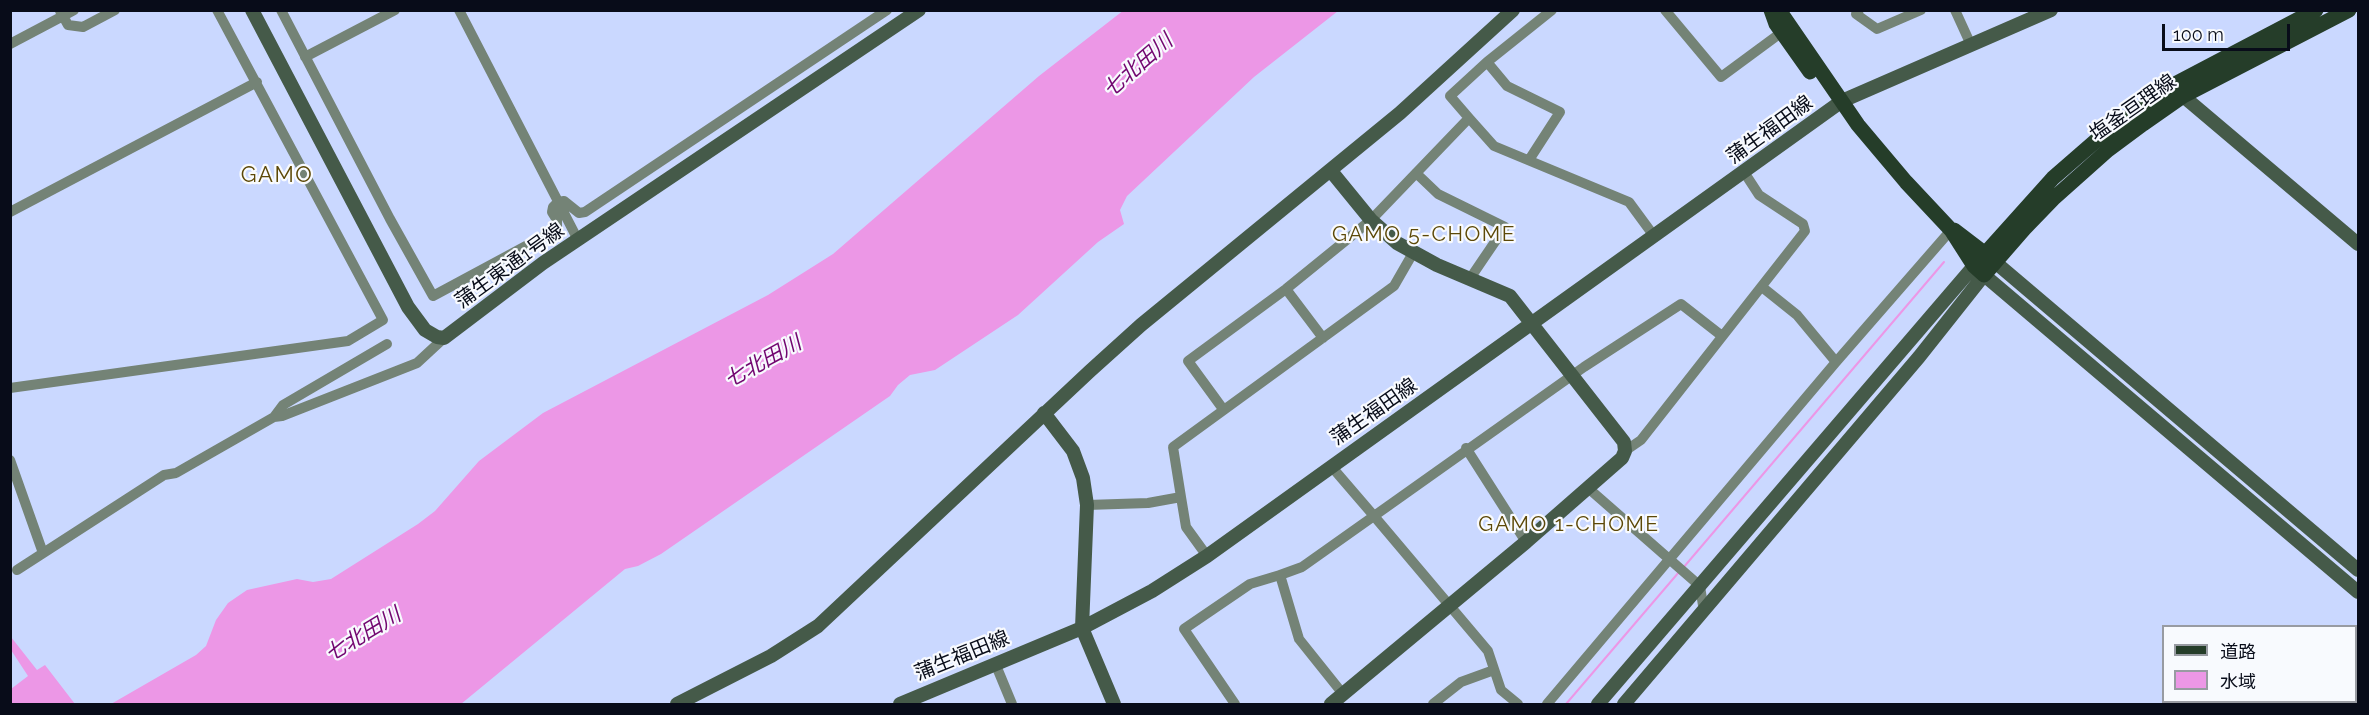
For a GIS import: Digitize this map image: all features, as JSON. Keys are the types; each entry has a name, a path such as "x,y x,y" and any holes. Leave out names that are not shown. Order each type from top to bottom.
{"main road":[{"path":"1771,10 1787,22"},
{"path":"1779,10 1858,125 1906,182 1968,246 1990,258"},
{"name":"塩釜亘理線","path":"1979,271 2053,178 2099,138 2177,83 2316,10"},
{"name":"塩釜亘理線","path":"1990,258 2024,229 2078,176 2125,137 2183,96 2349,10"},
{"path":"1787,22 1786,29 1794,44 1794,50 1823,91 1842,101"},
{"path":"1968,246 1979,271"}],"street":[{"path":"10,44 61,13 74,10"},
{"path":"61,13 68,25 83,27 116,10"},
{"path":"10,387 348,341 383,320 217,10"},
{"path":"252,10 408,307 425,330 437,338 444,338"},
{"path":"281,10 433,296 552,232 558,226 552,212 558,202 564,201 579,213 585,212 887,10"},
{"path":"305,57 395,10"},
{"path":"459,10 578,240"},
{"name":"蒲生東通1号線","path":"444,338 543,263 919,10"},
{"path":"677,705 771,656 818,626 1044,413 1141,326 1331,171 1513,10"},
{"path":"1552,10 1487,62 1450,96 1494,146 1629,202 1654,236"},
{"path":"1665,10 1721,77 1787,22"},
{"path":"1859,10 1856,14 1877,30 1922,10"},
{"path":"1955,10 1971,45"},
{"name":"蒲生福田線","path":"900,705 1082,628 1152,591 1207,556 1842,101 2050,10"},
{"path":"1487,62 1507,86 1560,112 1529,160"},
{"path":"10,212 257,82"},
{"path":"2183,96 2358,244"},
{"path":"1223,409 1188,361 1286,289 1371,220 1469,118"},
{"path":"1331,171 1371,220 1413,253 1469,280 1510,296 1624,442 1625,451 1622,458 1526,542 1331,705"},
{"path":"1625,451 1641,440 1806,229 1803,224 1759,195 1744,172"},
{"path":"1416,173 1438,194 1505,227 1469,280"},
{"path":"1547,705 1673,561 1836,362 1954,232"},
{"path":"1207,556 1186,528 1173,447 1394,286 1413,253"},
{"path":"1990,258 2358,570"},
{"path":"1598,705 1695,581 1979,271"},
{"path":"1979,271 2358,592"},
{"path":"1624,705 1918,357 1979,271"},
{"path":"1762,287 1797,315 1836,362"},
{"path":"1286,289 1323,338"},
{"path":"1229,702 1184,629 1250,584 1302,567 1466,448 1681,304 1722,336"},
{"path":"17,570 164,475 176,473 274,417 282,416 417,363 444,338"},
{"path":"274,417 283,405 387,344"},
{"path":"1044,413 1073,451 1079,465 1087,505 1082,628 1114,705"},
{"path":"1466,448 1526,542"},
{"path":"10,460 44,553"},
{"path":"1331,466 1488,651 1501,690 1518,705"},
{"path":"1588,488 1695,581 1704,612"},
{"path":"1087,505 1148,503 1181,497"},
{"path":"1280,575 1299,639 1343,694"},
{"path":"995,663 1012,705"},
{"path":"1433,705 1461,682 1494,670"}],"water":[{"name":"七北田川","path":"1124,10 1338,11 1254,77 1127,196 1120,210 1124,224 1098,242 1018,315 935,370 910,375 890,396 661,554 638,566 625,569 461,704 111,704 196,655 206,646 216,620 228,603 247,590 297,579 313,582 331,579 435,511 479,461 543,413 768,295 833,254 1039,76"},
{"path":"11,637 37,670 45,665 75,704 11,704 11,689 28,676 11,650"}],"waterway":[{"path":"1683,568 1944,262"},
{"path":"1566,704 1679,572"}],"district":[{"name":"GAMO","path":"277,175"},
{"name":"GAMO 5-CHOME","path":"1424,235"},
{"name":"GAMO 1-CHOME","path":"1569,525"}]}
